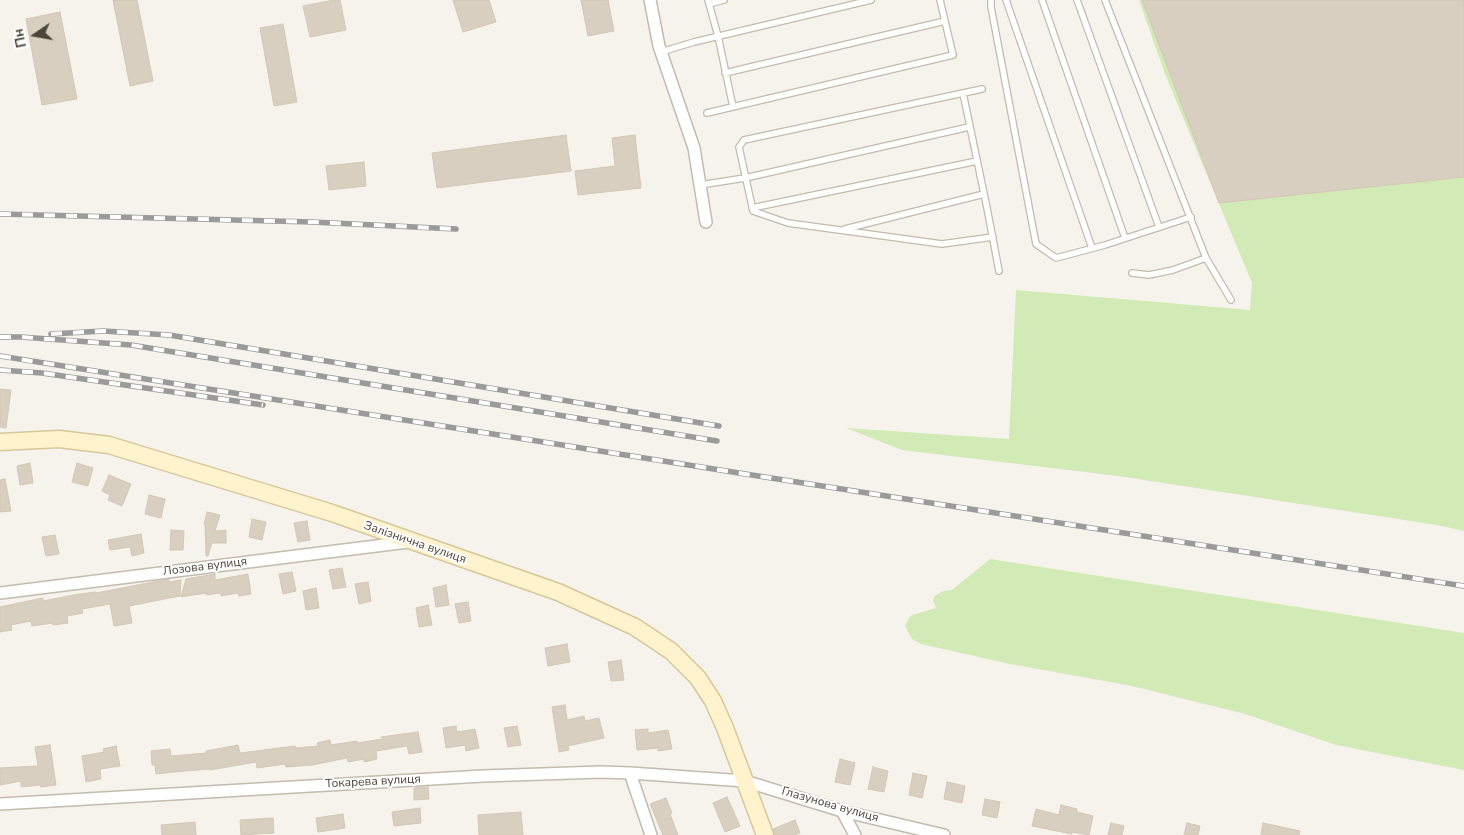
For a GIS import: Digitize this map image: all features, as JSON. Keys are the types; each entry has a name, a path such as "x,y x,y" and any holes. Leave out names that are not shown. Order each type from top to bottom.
{"main road":[{"name":"Залізнична вулиця","path":"0,442 59,439 109,445 332,513 410,542 558,592 635,627 671,651 698,678 713,701 726,728 765,835"}],"street":[{"path":"650,0 661,52 694,148 706,222"},
{"name":"Лозова вулиця","path":"0,593 410,542"},
{"name":"Токарева вулиця","path":"0,804 483,776 601,772 630,772 745,780"},
{"path":"630,772 651,835"},
{"name":"Глазунова вулиця","path":"745,780 842,811 944,835"},
{"path":"842,811 855,835"}],"lane":[{"path":"724,0 708,2 718,36 733,107"},
{"path":"661,52 718,36 871,0"},
{"path":"706,113 953,56 940,0"},
{"path":"991,0 1036,244 1056,258 1191,217"},
{"path":"1006,0 1092,248"},
{"path":"1042,0 1125,238"},
{"path":"1077,0 1160,227"},
{"path":"1105,0 1206,258 1231,300"},
{"path":"726,73 945,21"},
{"path":"982,89 744,140 739,147 753,211 788,223 942,244 993,237"},
{"path":"963,93 999,271"},
{"path":"700,185 745,178 969,127"},
{"path":"752,208 977,161"},
{"path":"841,230 984,194"},
{"path":"1132,273 1149,275 1173,270 1206,258"}],"green space":[{"path":"1139,0 1464,0 1464,531 1437,525 1118,476 902,450 846,428 1009,439 1016,290 1250,310 1252,283 1165,74"},
{"path":"990,559 1464,633 1464,770 1336,745 1245,714 1132,686 1010,664 921,644 912,639 905,626 909,618 912,615 936,608 933,600 935,596 943,591 952,590"}],"building":[{"path":"113,0 137,0 153,81 130,86"},
{"path":"340,0 346,30 310,37 303,6"},
{"path":"453,0 489,0 496,22 463,32"},
{"path":"581,0 608,0 614,31 588,36"},
{"path":"1142,0 1464,0 1464,177 1219,203"},
{"path":"60,12 77,99 42,105 26,19"},
{"path":"283,24 297,102 274,106 260,28"},
{"path":"566,135 571,171 437,188 432,153"},
{"path":"635,135 641,188 578,195 575,171 615,166 612,138"},
{"path":"364,162 366,186 329,190 326,166"},
{"path":"0,389 11,390 6,428 0,427"},
{"path":"30,463 33,483 20,485 17,466"},
{"path":"77,463 93,468 88,486 72,482"},
{"path":"109,475 131,484 122,506 108,500 110,495 102,491"},
{"path":"5,479 11,511 0,512 0,480"},
{"path":"149,495 165,499 161,518 145,514"},
{"path":"207,512 220,515 215,531 226,530 226,543 212,543 208,556 206,556 204,524"},
{"path":"252,519 266,522 262,540 249,537"},
{"path":"307,521 310,540 298,542 294,523"},
{"path":"171,530 184,531 183,550 170,550"},
{"path":"141,534 144,553 132,556 130,547 110,550 108,540"},
{"path":"55,535 59,554 46,556 42,537"},
{"path":"342,568 346,587 333,589 329,570"},
{"path":"292,572 296,591 283,594 279,574"},
{"path":"215,574 215,580 248,574 251,594 239,596 238,593 221,596 221,593 206,595 206,593 181,597 186,579"},
{"path":"169,579 169,582 181,580 180,596 129,606 132,623 114,626 110,604 82,609 83,613 67,616 68,623 32,626 31,621 11,625 12,630 0,632 0,607 43,598 43,601 79,594 96,593"},
{"path":"368,582 371,601 359,604 355,584"},
{"path":"446,585 449,605 436,607 433,588"},
{"path":"316,588 319,608 306,610 303,591"},
{"path":"468,602 471,621 459,623 455,604"},
{"path":"428,605 432,625 419,627 416,608"},
{"path":"567,644 570,662 548,666 545,648"},
{"path":"621,660 624,680 611,681 608,662"},
{"path":"565,705 567,720 584,716 585,721 599,718 604,738 568,746 569,750 559,752 552,707"},
{"path":"456,726 457,732 475,729 479,748 466,751 465,745 446,748 443,728"},
{"path":"517,726 521,745 508,747 504,728"},
{"path":"648,729 648,733 668,730 672,749 658,751 658,748 637,750 635,730"},
{"path":"418,732 422,752 409,754 407,746 376,751 377,759 364,762 364,759 348,762 347,758 312,765 286,767 285,764 257,768 256,762 210,770 156,774 155,765 152,765 151,751 170,749 171,756 207,753 206,751 238,745 240,753 295,746 296,748 318,746 317,743 330,740 331,745 357,741 358,743 382,739 381,737"},
{"path":"50,745 56,785 21,787 21,781 0,785 0,768 38,766 35,747"},
{"path":"116,746 120,766 100,769 101,779 86,782 82,756 104,752 103,749"},
{"path":"840,759 855,763 850,785 835,782"},
{"path":"873,767 888,771 884,792 868,789"},
{"path":"913,773 927,776 922,798 909,795"},
{"path":"947,782 965,786 962,803 944,799"},
{"path":"428,787 429,799 414,800 414,788"},
{"path":"727,797 740,826 725,832 713,803"},
{"path":"666,798 678,835 663,835 650,804"},
{"path":"985,799 1000,802 997,818 982,815"},
{"path":"1061,805 1093,816 1089,835 1072,832 1072,834 1032,826 1036,809 1059,815"},
{"path":"420,808 421,823 394,826 392,812"},
{"path":"521,812 523,835 479,835 478,815"},
{"path":"343,814 345,828 318,832 316,818"},
{"path":"273,818 274,833 241,835 240,820"},
{"path":"795,820 800,833 794,835 775,835 773,829"},
{"path":"195,822 196,835 162,835 161,825"},
{"path":"1111,823 1124,826 1122,835 1108,835"},
{"path":"1187,823 1200,826 1198,835 1184,835"},
{"path":"1263,823 1300,831 1299,835 1261,835"}],"railway":[{"path":"0,214 312,222 456,229"},
{"path":"51,334 103,331 169,335 719,426"},
{"path":"0,337 131,345 717,441"},
{"path":"0,356 1464,586"},
{"path":"0,370 42,373 263,405"}]}
